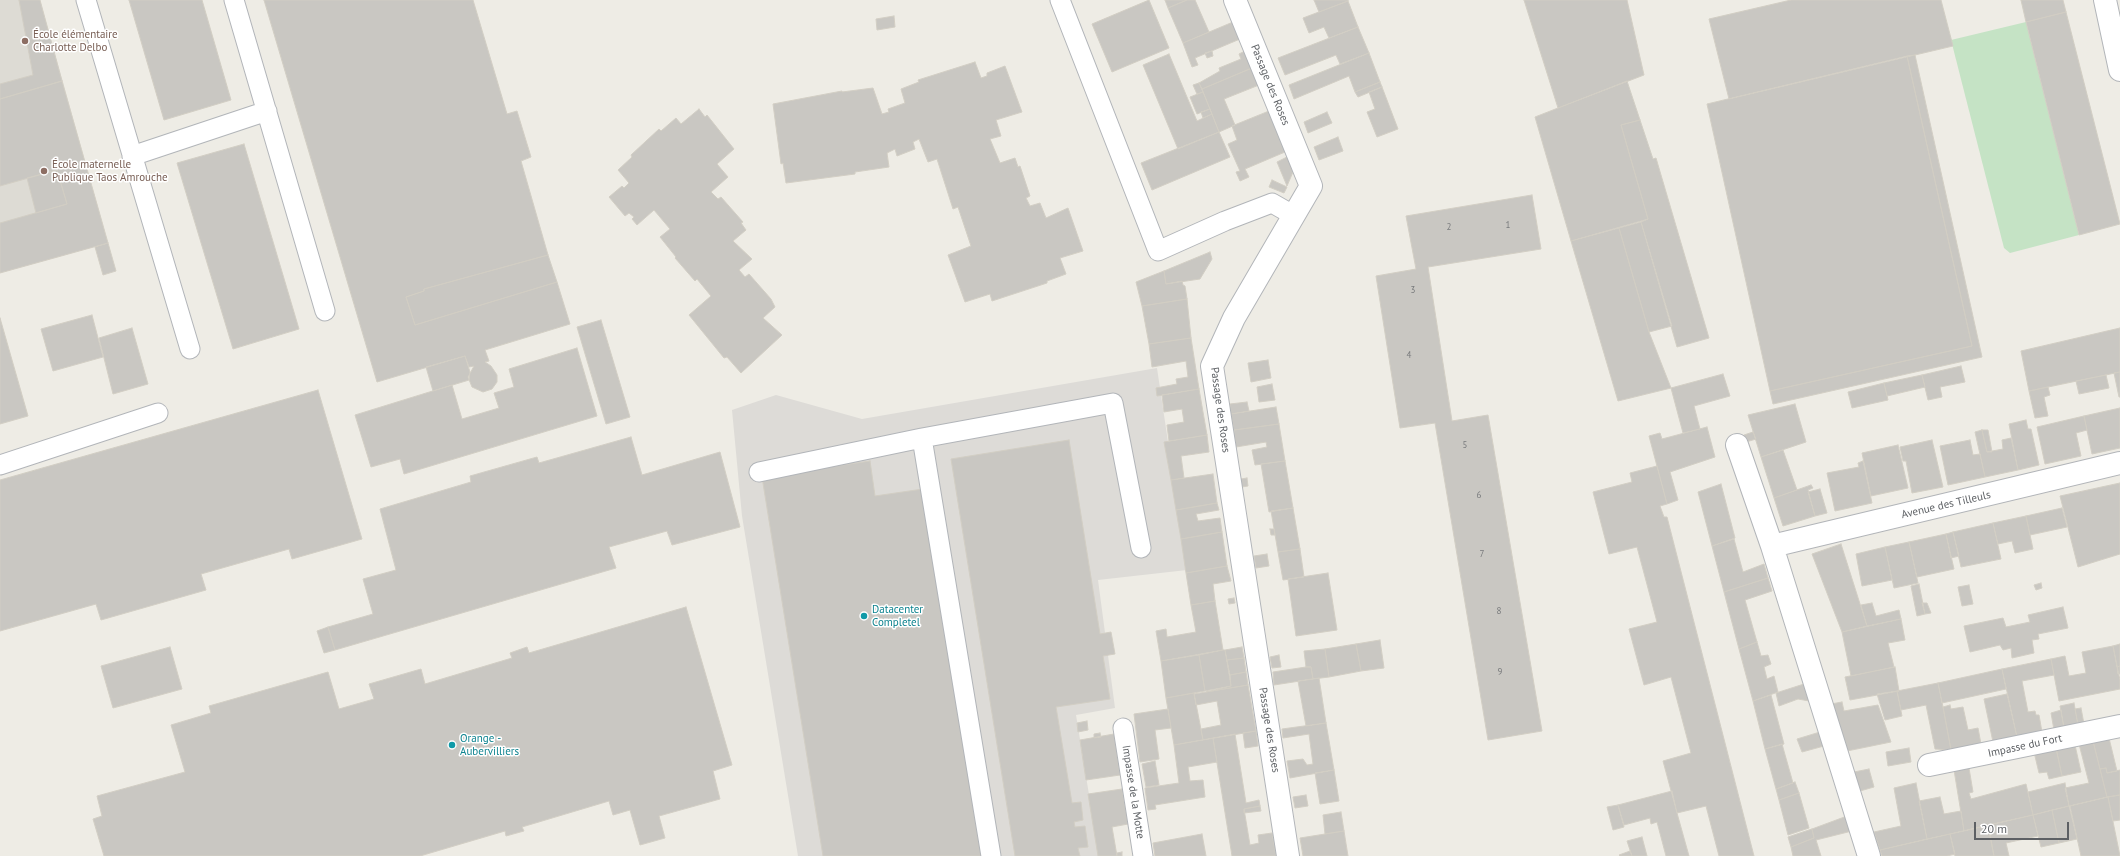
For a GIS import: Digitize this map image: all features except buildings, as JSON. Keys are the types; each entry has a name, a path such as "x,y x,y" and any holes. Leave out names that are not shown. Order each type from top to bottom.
{"street":[{"name":"Passage des Roses","path":"1235,0 1311,186 1234,318 1212,366 1288,856"},
{"path":"2104,0 2120,70"},
{"path":"1737,445 1772,546 1869,856"},
{"name":"Avenue des Tilleuls","path":"1772,546 2120,463"},
{"name":"Impasse du Fort","path":"1929,765 2120,726"}],"lane":[{"path":"86,0 190,349"},
{"path":"234,0 325,311"},
{"path":"1060,0 1158,251 1225,221 1272,203 1294,215"},
{"path":"132,156 267,111"},
{"path":"759,472 922,438 1113,403 1141,548"},
{"path":"0,465 158,413"},
{"path":"922,438 991,856"},
{"name":"Impasse de la Motte","path":"1123,728 1143,856"}],"shaded area":[{"name":"École maternelle Publique Taos Amrouche","path":"0,0 40,0 108,243 0,273"},
{"path":"1157,368 1187,570 1098,580 1115,708 1076,715 1099,856 798,856 742,516 732,410 776,395 862,419"}],"green space":[{"path":"2026,22 2079,235 2010,253 2004,248 1951,40"}],"place":[{"name":"École élémentaire Charlotte Delbo","path":"25,41"},
{"name":"École maternelle Publique Taos Amrouche","path":"44,171"},
{"name":"Datacenter Completel","path":"864,616"},
{"name":"Orange - Aubervilliers","path":"452,745"}]}
